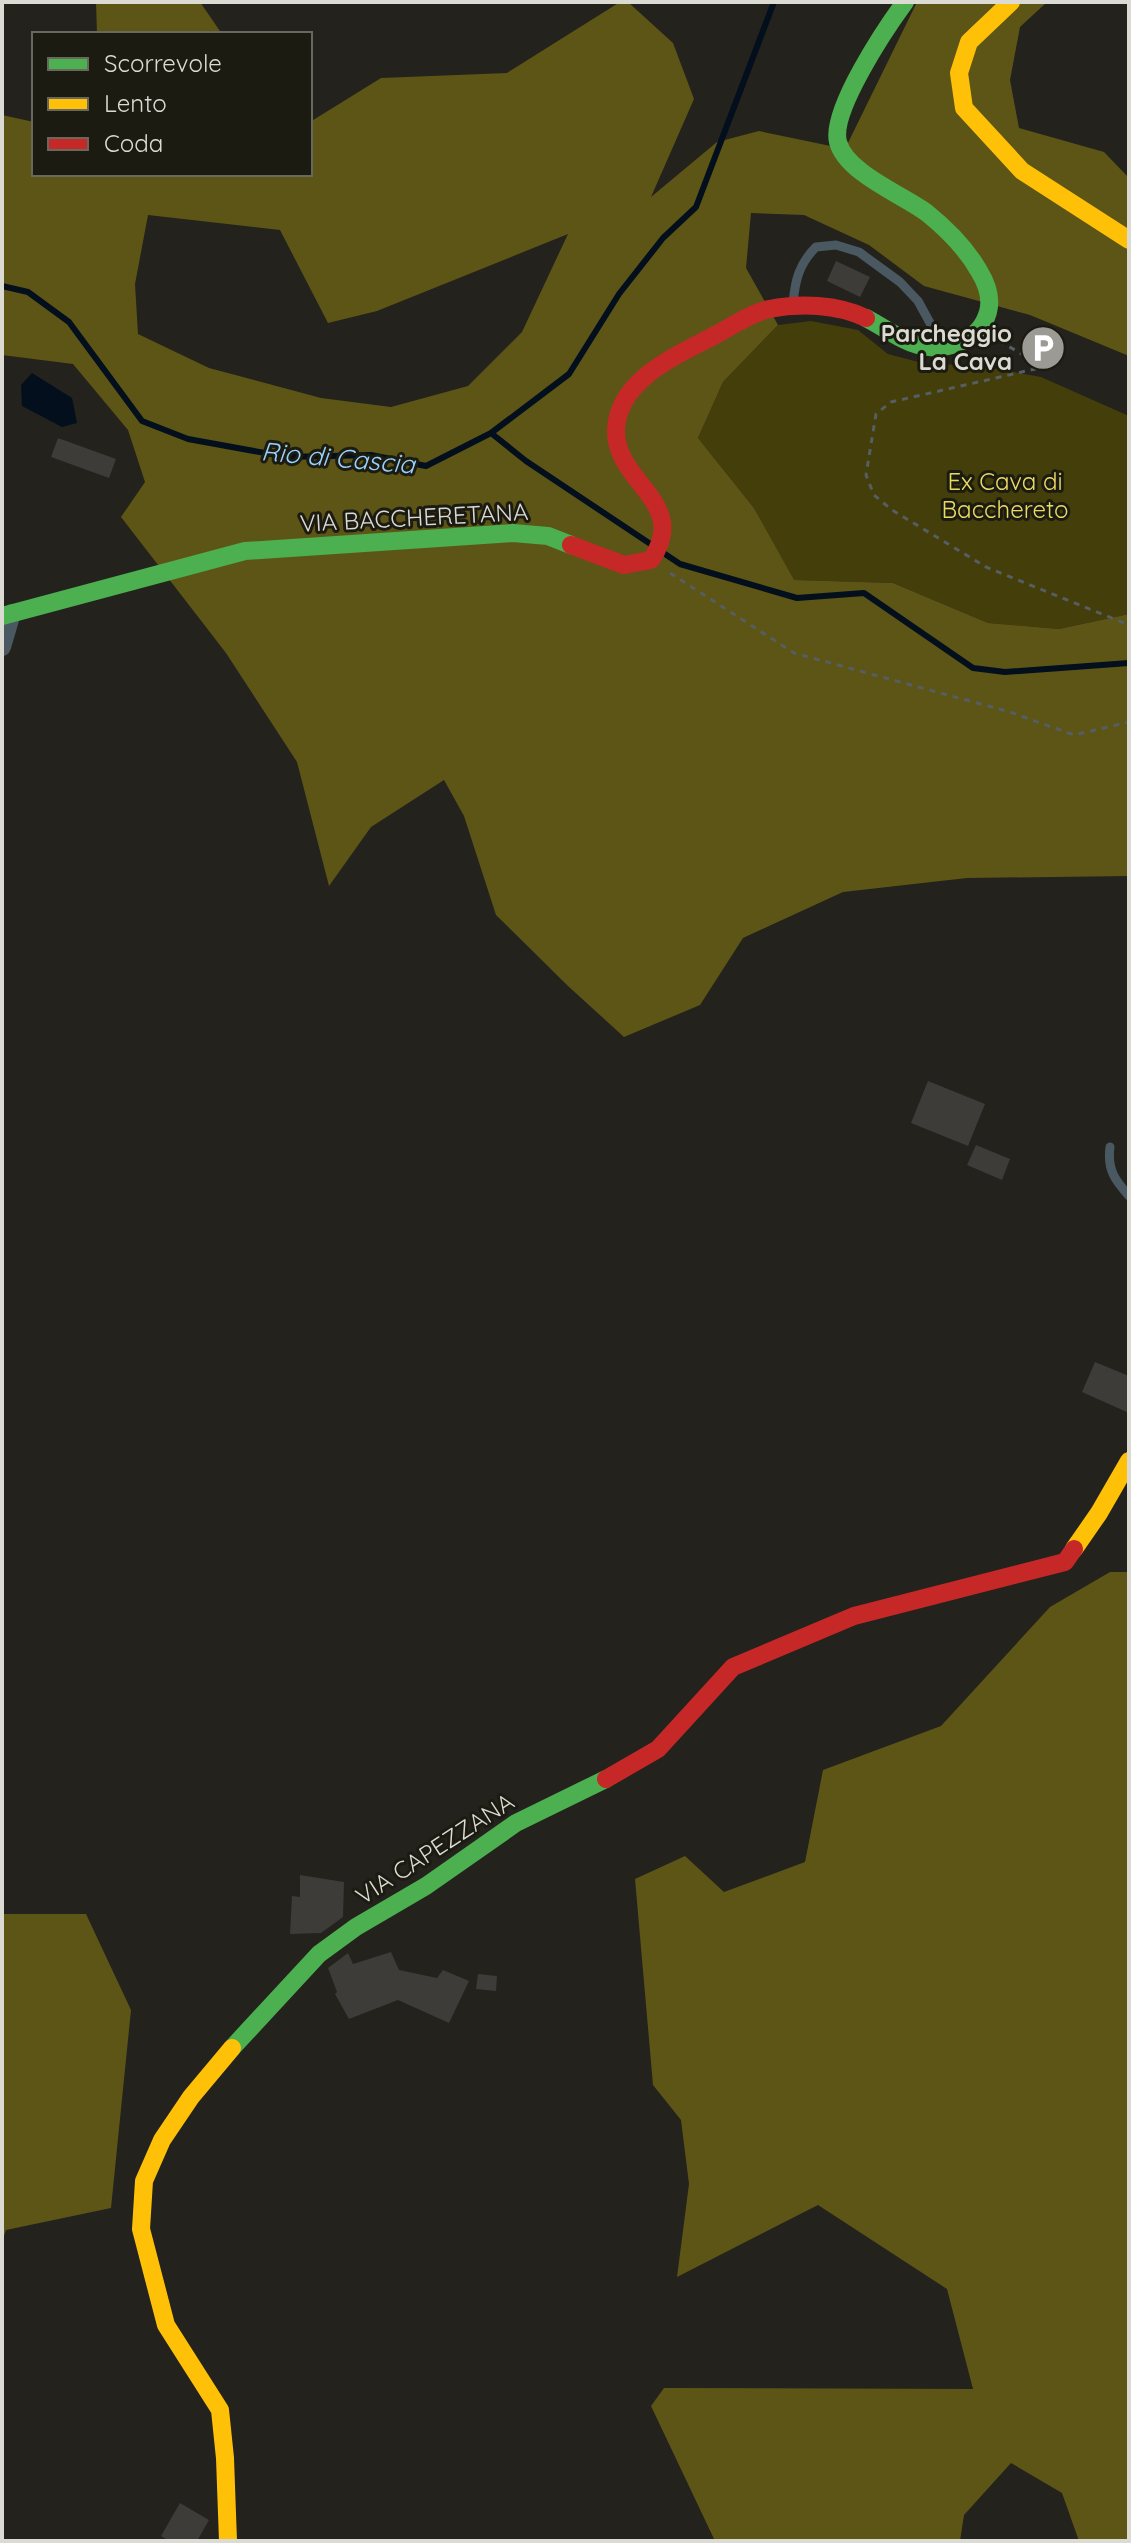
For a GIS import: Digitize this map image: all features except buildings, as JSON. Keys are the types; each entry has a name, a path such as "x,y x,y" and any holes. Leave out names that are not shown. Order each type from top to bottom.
{"street":[{"path":"657,552 665,529 661,513 619,456 614,426 627,392 668,359 759,312 793,306 842,310 874,320 922,350 945,350 968,340 980,329 989,309 988,286 973,260 944,227 844,156 837,140 839,122 854,86 882,34 905,2"},
{"path":"1011,2 969,42 959,73 964,108 1022,171 1129,240"},
{"name":"VIA BACCHERETANA","path":"7,615 245,551 513,533 548,536 624,565 657,552"},
{"path":"2,647 7,615"},
{"name":"VIA CAPEZZANA","path":"228,2541 220,2410 166,2325 141,2229 144,2181 162,2140 191,2097 246,2031 319,1954 356,1927 426,1886 516,1823 632,1766 658,1749 733,1667 854,1616 1065,1562 1099,1513 1129,1461"}],"lane":[{"path":"793,306 795,282 803,260 816,247 836,245 859,252 900,282 918,301 945,350"},
{"path":"1110,1147 1108,1160 1112,1176 1129,1196"}],"path":[{"path":"980,329 1036,362 1037,366 1035,369 891,402 876,414 866,475 874,495 892,510 986,567 1129,625"},
{"path":"657,552 794,653 1010,712 1074,735 1129,722"}],"green space":[{"name":"Ex Cava di Bacchereto","path":"811,321 858,330 888,354 930,365 969,364 1041,377 1129,416 1129,614 1059,629 988,623 893,583 793,580 754,508 698,438 723,382 778,325"}],"shaded area":[{"path":"96,2 200,2 221,32 97,32"},
{"path":"620,2 628,2 673,43 694,99 651,197 717,142 759,131 845,149 917,2 1047,2 1020,27 1010,80 1019,128 1104,152 1129,178 1129,356 1030,315 924,286 869,245 804,215 751,213 746,268 778,325 723,382 698,438 754,508 794,580 893,583 988,623 1059,629 1129,614 1129,876 967,878 843,892 743,938 700,1005 624,1037 496,915 464,816 444,780 371,827 329,886 297,762 226,653 121,517 145,482 128,430 73,364 2,355 2,115 32,122 32,176 312,176 312,121 381,78 507,73","holes":["148,215 280,230 328,323 377,311 568,234 522,332 468,386 391,407 321,398 209,368 138,334 135,284"]},
{"path":"1110,1572 1129,1572 1129,2541 1079,2541 1062,2493 1011,2463 964,2515 960,2541 715,2541 651,2406 664,2388 973,2389 947,2289 818,2205 677,2277 689,2184 681,2120 653,2085 635,1879 685,1856 724,1892 805,1862 823,1770 941,1726 1050,1607"},
{"path":"2,1914 86,1914 131,2010 111,2208 6,2230 2,2242"}],"water":[{"path":"32,373 72,398 77,423 62,427 22,406 21,385"}],"waterway":[{"name":"Rio di Cascia","path":"2,286 28,292 69,322 142,421 188,439 287,457 371,455 426,466 491,433 569,374 619,294 663,238 696,207 774,2"},
{"path":"491,433 526,461 652,545"},
{"path":"665,554 680,564 797,598 864,593 973,668 1005,672 1129,663"}],"traffic: fast":[{"path":"866,318 911,343 934,348 970,337 984,322 989,306 984,281 956,240 927,213 852,164 838,142 842,111 861,70 905,2"},
{"path":"2,616 245,551 513,533 548,536 571,545"},
{"path":"232,2048 319,1954 356,1927 426,1886 516,1823 606,1779"}],"traffic: slow":[{"path":"1011,2 969,42 959,73 964,108 1022,171 1129,240"},
{"path":"1074,1549 1129,1461"},
{"path":"228,2541 220,2410 166,2325 141,2229 144,2181 162,2140 191,2097 232,2048"}],"traffic: jam":[{"path":"571,545 624,565 651,560 661,540 662,523 657,507 626,464 616,429 628,395 654,369 744,319 769,309 818,306 866,318"},
{"path":"606,1779 658,1749 733,1667 854,1616 1065,1562 1074,1549"}],"place":[{"name":"Parcheggio La Cava","path":"1043,348"}]}
